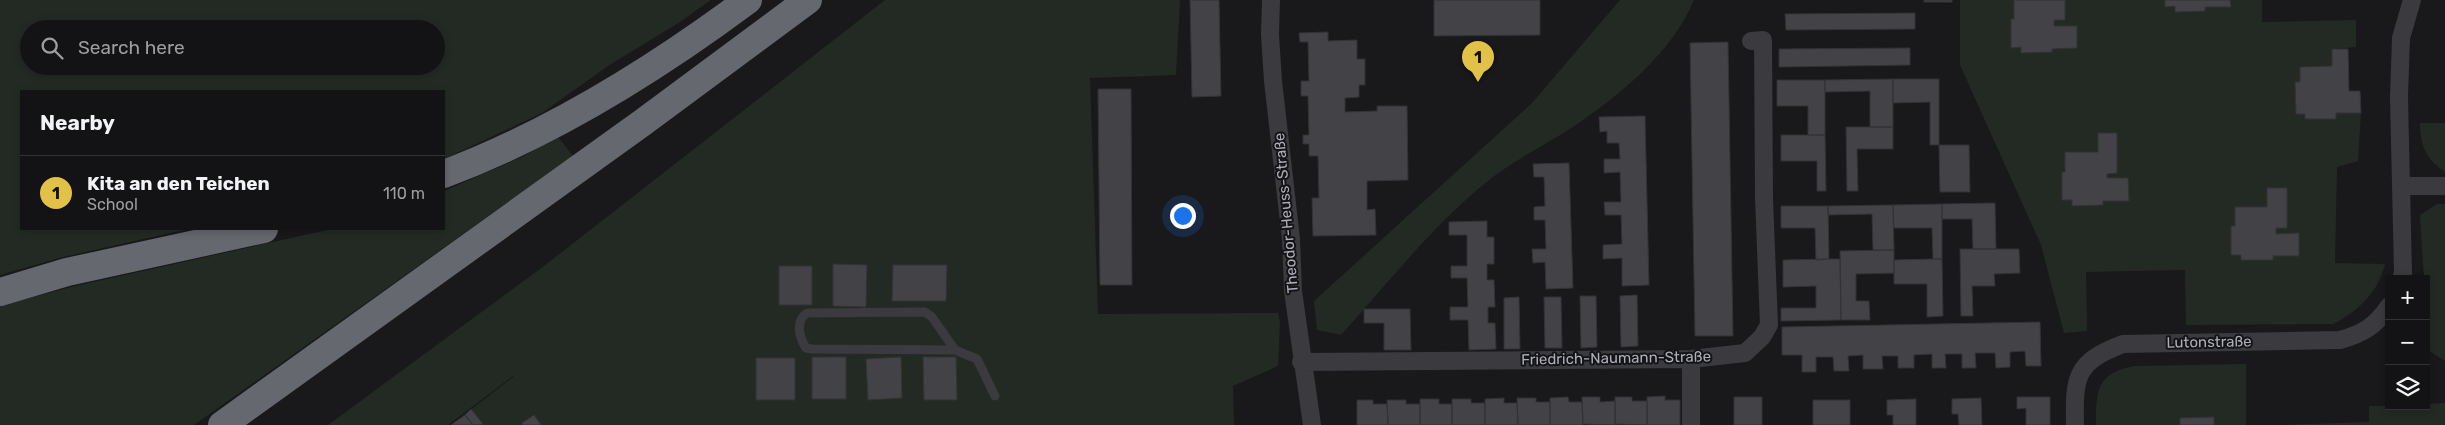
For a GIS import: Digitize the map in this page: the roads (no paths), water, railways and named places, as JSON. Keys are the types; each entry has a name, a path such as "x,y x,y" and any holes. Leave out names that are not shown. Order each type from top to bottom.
{"highway":[{"path":"445,174 513,145 625,85 748,0"},
{"path":"222,425 642,123 808,0"},
{"path":"0,292 67,272 259,230"}],"street":[{"name":"Theodor-Heuss-Straße","path":"1271,0 1270,35 1273,80 1291,239 1293,291 1301,362 1312,425"},
{"path":"2402,275 2399,97 2401,38 2412,0"},
{"name":"Friedrich-Naumann-Straße","path":"1301,362 1691,359 1745,353 1762,337 1769,325 1764,198 1763,40 1750,41"},
{"path":"2402,186 2445,186"},
{"name":"Lutonstraße","path":"2075,425 2075,386 2087,362 2102,352 2123,344 2340,340 2359,335 2379,321 2385,312"},
{"path":"1691,359 1691,425"}],"lane":[{"path":"955,350 932,316 925,312 807,313 802,316 799,324 802,341 806,348 955,350 978,359 996,396"}],"place":[{"name":"Kita an den Teichen","path":"1478,82"}]}
